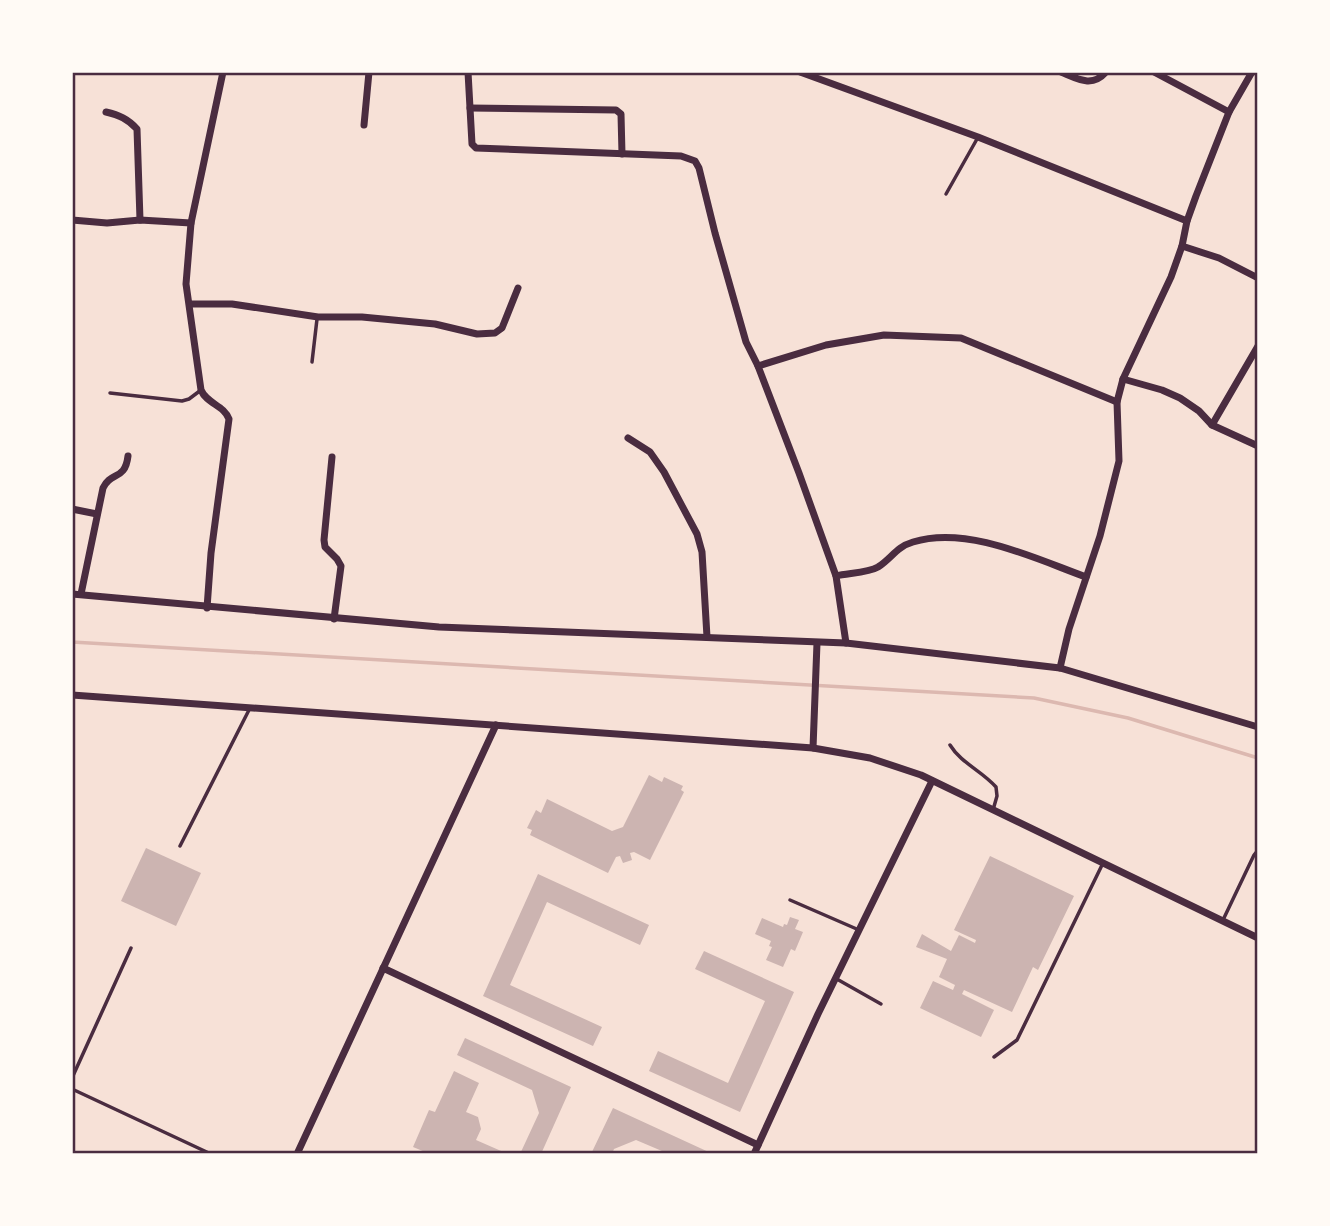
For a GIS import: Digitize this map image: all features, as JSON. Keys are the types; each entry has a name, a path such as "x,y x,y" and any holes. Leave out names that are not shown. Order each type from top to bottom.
{"street":[{"path":"207,608 211,553 229,419 225,411 209,402 201,390 186,285 191,223 223,72"},
{"path":"364,125 369,72"},
{"path":"468,72 472,144 476,148 681,156 695,161 746,342 758,366 836,576 846,643"},
{"path":"800,72 978,137 1187,221"},
{"path":"1061,72 1083,82 1099,79 1106,72"},
{"path":"1154,72 1229,112"},
{"path":"1060,668 1069,629 1100,536 1119,461 1118,402 1123,379 1142,342 1182,247 1187,221 1229,112 1252,72"},
{"path":"470,108 616,110 621,114 622,154"},
{"path":"106,112 131,122 137,129 140,220"},
{"path":"72,220 107,223 140,220 191,223"},
{"path":"1182,247 1220,258 1258,278"},
{"path":"190,304 232,304 317,317 362,317 435,324 477,334 495,333 502,328 518,288"},
{"path":"758,366 826,345 884,335 961,338 1118,402"},
{"path":"1212,425 1258,346"},
{"path":"1123,379 1180,398 1199,411 1212,425 1258,446"},
{"path":"628,438 650,452 664,472 696,534 702,552 707,637"},
{"path":"81,594 105,484 126,470 128,456"},
{"path":"332,457 324,547 341,566 334,619"},
{"path":"72,509 97,514"},
{"path":"836,576 878,567 897,549 914,541 937,537 978,540 1086,577"},
{"path":"72,594 439,628 846,643 1060,668 1258,727"},
{"path":"813,748 817,643"},
{"path":"72,695 813,748 870,758 932,781 1258,938"},
{"path":"297,1154 496,725"},
{"path":"754,1154 835,978 932,781"},
{"path":"383,968 758,1145"}],"lane":[{"path":"946,194 978,137"},
{"path":"312,362 317,317"},
{"path":"110,393 181,401 189,400 201,390"},
{"path":"180,846 250,708"},
{"path":"950,745 955,754 981,771 996,787 997,796 993,810"},
{"path":"1223,921 1258,850"},
{"path":"995,1057 1017,1040 1103,863"},
{"path":"790,900 859,930"},
{"path":"72,1078 131,948"},
{"path":"835,978 881,1004"},
{"path":"72,1089 211,1154"}],"building":[{"path":"649,775 662,782 664,777 683,786 681,790 684,792 650,860 634,852 630,853 632,860 623,863 620,856 616,857 608,873 530,835 532,830 527,828 536,810 541,813 547,799 612,831 623,827"},
{"path":"146,848 201,873 176,926 121,901"},
{"path":"990,856 1074,896 1038,970 1033,967 1012,1012 964,990 962,994 994,1010 981,1037 920,1008 933,981 953,990 955,985 939,977 947,959 916,947 922,934 951,951 959,935 975,943 976,940 954,930"},
{"path":"538,874 649,925 640,945 547,902 510,985 602,1027 593,1046 483,996"},
{"path":"790,917 799,920 795,929 803,932 795,951 791,949 783,967 766,960 772,947 769,946 771,941 755,934 762,918 783,927 784,924 787,925"},
{"path":"704,951 794,992 740,1112 649,1071 658,1051 728,1083 765,1001 695,969"},
{"path":"465,1038 571,1087 541,1154 520,1154 539,1113 532,1090 457,1055"},
{"path":"454,1071 479,1083 466,1112 478,1117 481,1129 476,1140 508,1154 430,1154 413,1147 429,1110 435,1112"},
{"path":"613,1108 713,1154 669,1154 636,1140 614,1149 612,1154 591,1154"}],"waterway":[{"path":"72,642 1034,698 1128,718 1258,758"}]}
